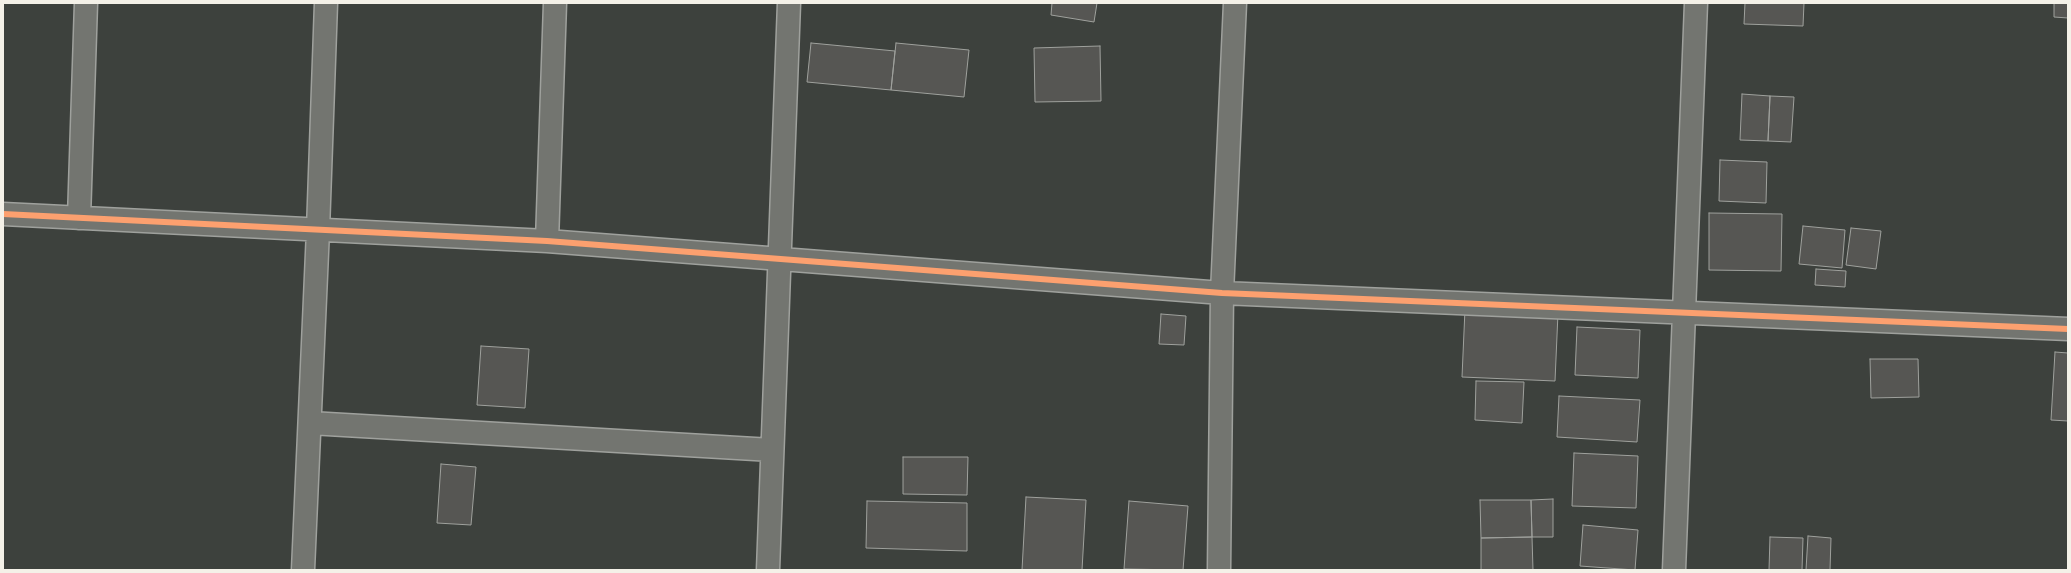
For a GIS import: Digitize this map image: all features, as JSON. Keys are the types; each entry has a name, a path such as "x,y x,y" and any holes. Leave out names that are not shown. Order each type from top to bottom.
{"street":[{"path":"79,218 86,3"},
{"path":"303,570 318,230 326,3"},
{"path":"547,241 555,3"},
{"path":"768,570 778,260 789,3"},
{"path":"1219,570 1222,293 1235,3"},
{"path":"1674,570 1696,3"},
{"path":"3,214 547,241 778,260 1222,293 2068,329"},
{"path":"310,423 772,450"}],"building":[{"path":"1052,3 1097,3 1094,22 1051,15"},
{"path":"1745,3 1804,3 1803,26 1744,24"},
{"path":"2054,3 2068,3 2068,18 2054,17"},
{"path":"811,43 895,51 891,90 807,82"},
{"path":"896,43 969,50 964,97 891,90"},
{"path":"1100,46 1101,101 1035,102 1034,48"},
{"path":"1742,94 1770,96 1768,141 1740,140"},
{"path":"1770,96 1794,97 1791,142 1768,141"},
{"path":"1720,160 1767,162 1766,203 1719,201"},
{"path":"1709,213 1782,214 1781,271 1709,270"},
{"path":"1803,226 1845,230 1842,268 1799,264"},
{"path":"1851,228 1881,231 1876,269 1846,265"},
{"path":"1816,269 1846,271 1845,287 1815,285"},
{"path":"1465,309 1558,313 1555,381 1462,377"},
{"path":"1161,314 1186,316 1184,345 1159,344"},
{"path":"1577,327 1640,330 1638,378 1575,375"},
{"path":"481,346 529,349 525,408 477,405"},
{"path":"2055,352 2068,353 2068,421 2051,420"},
{"path":"1870,359 1918,359 1919,397 1871,398"},
{"path":"1476,381 1524,382 1522,423 1475,420"},
{"path":"1559,396 1640,400 1637,442 1557,437"},
{"path":"1574,453 1638,456 1636,508 1572,506"},
{"path":"903,457 968,457 967,495 903,494"},
{"path":"441,464 476,467 471,525 437,523"},
{"path":"1026,497 1086,500 1082,570 1022,570"},
{"path":"1553,499 1553,537 1532,537 1531,500"},
{"path":"1480,500 1531,500 1532,537 1481,538"},
{"path":"867,501 967,503 967,551 866,548"},
{"path":"1129,501 1188,506 1183,570 1124,569"},
{"path":"1583,525 1638,530 1635,570 1580,566"},
{"path":"1808,536 1831,538 1830,570 1806,570"},
{"path":"1532,537 1533,570 1481,570 1481,538"},
{"path":"1770,537 1803,538 1802,570 1769,570"}],"cycle path":[{"path":"3,214 547,241 1222,293 2068,329"}]}
